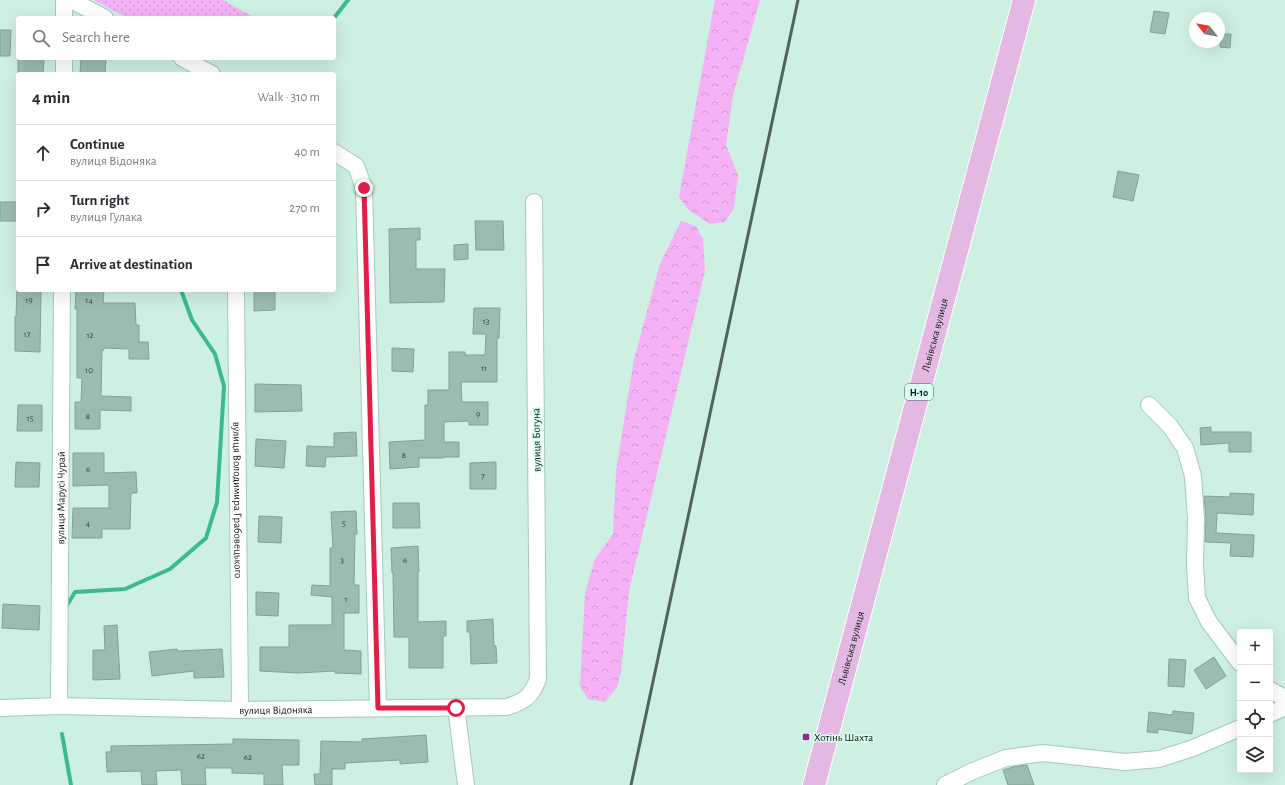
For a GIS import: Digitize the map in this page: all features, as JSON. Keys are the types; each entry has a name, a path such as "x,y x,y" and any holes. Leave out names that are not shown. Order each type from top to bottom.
{"main road":[{"name":"Львівська вулиця","path":"814,785 1024,0"}],"street":[{"path":"64,0 64,16"},
{"path":"71,0 101,16"},
{"path":"64,60 64,72"},
{"path":"186,60 208,72"},
{"path":"336,153 356,166 364,188 378,708"},
{"name":"вулиця Богуна","path":"534,202 538,679"},
{"name":"вулиця Марусі Чурай","path":"59,706 62,292"},
{"name":"вулиця Володимира Грабовецького","path":"236,292 240,710"},
{"path":"1149,405 1170,426 1185,448 1193,476 1196,518 1194,565 1197,598 1209,622 1237,659"},
{"name":"вулиця Відоняка","path":"0,708 59,706 240,710 507,707 528,698 534,690 538,679"},
{"path":"1273,692 1285,698"},
{"path":"1273,713 1285,707"},
{"path":"456,708 466,785"},
{"path":"945,785 973,771 1006,758 1043,753 1125,762 1159,759 1193,748 1237,729"}],"green space":[{"path":"94,0 223,0 251,16 124,16"},
{"path":"715,0 760,0 733,95 726,145 738,175 734,208 725,222 710,224 689,210 679,197"},
{"path":"681,221 696,226 703,240 705,271 629,591 621,672 617,687 605,702 588,699 580,686 585,593 595,559 613,534 616,471 634,359 660,264"}],"building":[{"path":"1154,11 1169,13 1165,34 1150,32"},
{"path":"0,30 11,30 10,56 0,56"},
{"path":"1225,34 1231,34 1230,48 1225,48"},
{"path":"18,60 44,60 43,72 18,72"},
{"path":"81,60 106,60 105,72 80,72"},
{"path":"1118,171 1139,175 1133,201 1113,197"},
{"path":"0,202 16,202 16,221 0,221"},
{"path":"475,221 503,221 504,250 476,250"},
{"path":"420,228 420,240 416,240 416,269 445,269 444,302 390,303 389,229"},
{"path":"468,244 468,259 454,260 454,245"},
{"path":"17,292 41,292 40,352 15,351"},
{"path":"76,292 104,292 103,303 135,303 136,325 139,325 139,342 148,342 149,359 129,359 129,349 104,348 104,350 102,350 101,396 131,397 131,411 100,410 100,429 75,429 75,402 81,402 82,378 77,378 77,309 75,309"},
{"path":"254,292 275,292 275,310 254,311"},
{"path":"474,308 500,308 499,338 497,338 497,382 461,382 462,402 488,402 488,425 469,425 469,421 444,422 444,442 459,442 459,457 419,458 419,467 390,469 389,442 425,440 425,405 428,405 428,390 449,390 449,352 465,352 465,355 485,355 486,334 473,334"},
{"path":"392,348 414,349 413,372 392,371"},
{"path":"255,384 301,385 302,411 255,412"},
{"path":"18,405 42,405 42,431 17,431"},
{"path":"1211,427 1211,432 1251,432 1251,452 1229,452 1229,443 1201,445 1200,428"},
{"path":"356,432 357,456 326,457 325,467 306,466 307,446 334,447 334,433"},
{"path":"256,439 286,441 284,468 255,466"},
{"path":"73,453 104,453 104,473 136,472 137,493 131,493 130,529 102,529 102,538 72,538 73,508 109,508 109,485 73,486"},
{"path":"16,462 40,463 39,487 15,487"},
{"path":"496,462 496,489 470,489 470,463"},
{"path":"1230,493 1254,494 1253,515 1217,513 1216,533 1254,535 1253,557 1230,556 1231,543 1205,542 1206,519 1204,496 1230,497"},
{"path":"393,503 419,503 420,528 393,528"},
{"path":"356,511 357,534 355,534 354,585 359,585 359,613 344,613 344,650 361,651 361,674 335,673 335,671 298,673 260,671 260,647 289,647 289,625 332,624 332,597 311,595 312,585 330,586 330,548 333,548 331,512"},
{"path":"259,516 282,517 281,543 258,542"},
{"path":"418,546 418,622 446,621 446,636 443,636 443,668 409,668 409,637 394,637 391,548"},
{"path":"256,592 279,593 278,616 256,615"},
{"path":"3,604 40,606 39,630 2,628"},
{"path":"493,619 494,646 496,646 497,663 471,664 470,632 467,632 467,621"},
{"path":"117,625 120,679 93,680 93,650 105,650 104,626"},
{"path":"177,649 178,651 222,649 224,677 194,678 194,671 152,676 149,652"},
{"path":"1214,657 1226,676 1206,689 1194,670"},
{"path":"1169,659 1186,660 1184,687 1168,686"},
{"path":"1173,711 1194,713 1192,734 1158,729 1158,733 1147,732 1149,712 1172,715"},
{"path":"426,735 428,762 400,764 400,760 345,763 345,769 332,769 332,785 315,785 314,774 320,774 321,741 362,742 362,739"},
{"path":"233,739 299,740 299,765 282,765 283,785 264,785 264,774 232,773 232,768 205,768 206,785 182,785 181,770 156,771 157,785 142,785 141,771 107,772 106,752 111,752 111,746 233,744"},
{"path":"1027,765 1034,785 1008,785 1003,770"}],"waterway":[{"path":"336,16 348,0"},
{"path":"66,607 75,592 125,589 170,569 206,538 217,502 224,386 215,354 192,320 182,292"},
{"path":"62,734 71,785"}],"railway":[{"path":"631,785 798,0"}],"place":[{"name":"Хотінь Шахта","path":"806,737"}],"route":[{"path":"364,188 378,708 456,708"}]}
